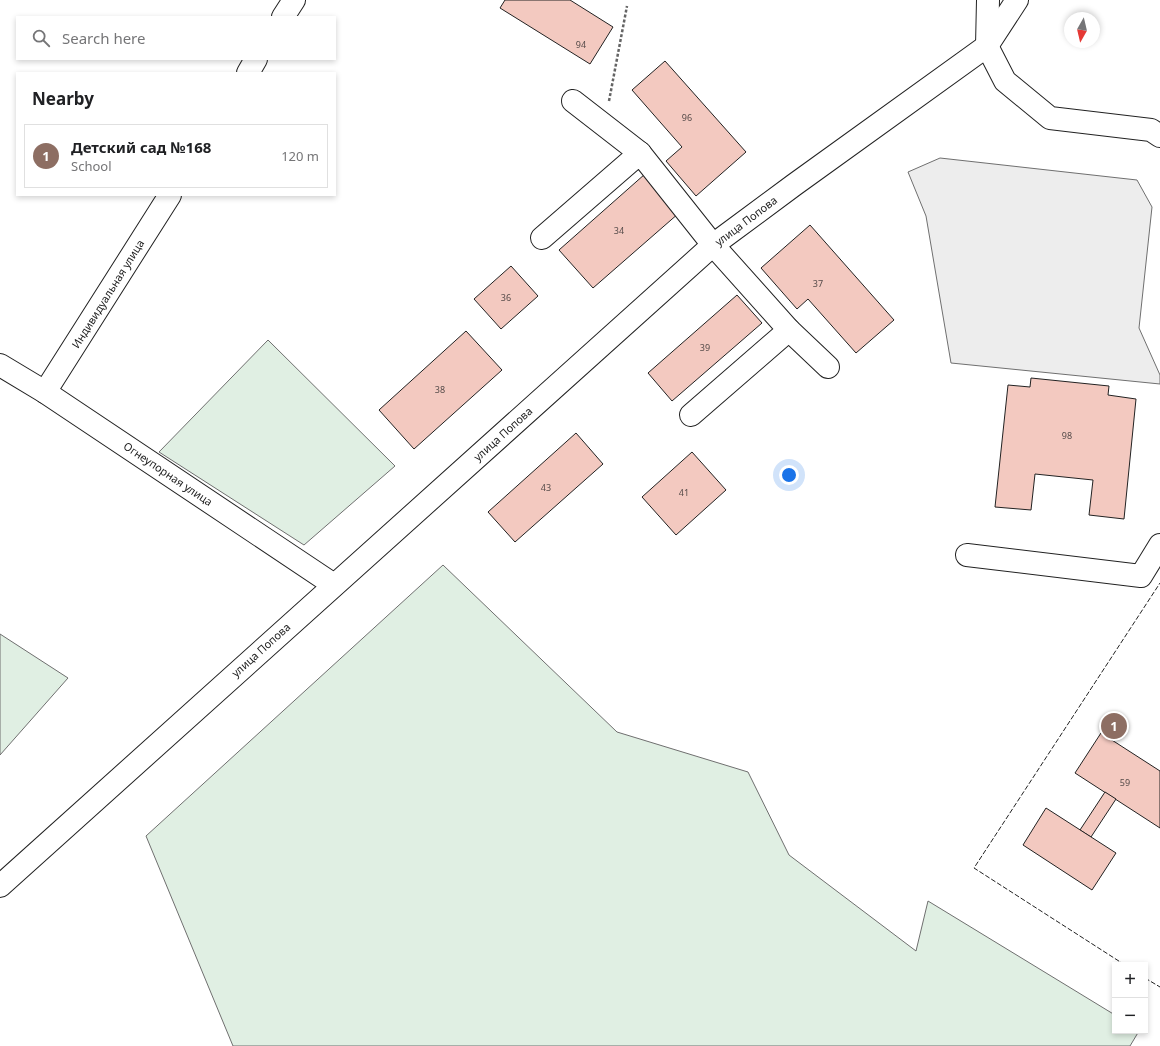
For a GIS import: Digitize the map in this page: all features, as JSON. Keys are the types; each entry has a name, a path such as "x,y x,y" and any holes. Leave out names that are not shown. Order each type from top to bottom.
{"street":[{"path":"284,16 294,0"},
{"path":"988,0 987,46 1005,80 1050,118 1157,131"},
{"name":"улица Попова","path":"0,886 713,246 813,171 987,46 1017,0"},
{"path":"249,72 255,60"},
{"path":"573,101 640,153 713,246 789,330 828,367"},
{"path":"542,238 640,153"},
{"name":"Индивидуальная улица","path":"45,392 169,196"},
{"path":"691,415 789,330"},
{"name":"Огнеупорная улица","path":"0,365 45,392 334,585"},
{"path":"967,555 1140,576 1160,545"}],"path":[{"path":"604,125 627,6"}],"green space":[{"path":"268,340 395,466 304,545 159,452"},
{"path":"443,565 617,732 748,772 789,855 916,951 928,901 1112,1013 1112,1034 1137,1034 1130,1046 233,1046 146,836"},
{"path":"0,634 68,678 0,755"}],"shaded area":[{"path":"940,158 1137,180 1152,207 1139,328 1160,375 1160,384 951,363 926,216 908,172"}],"building":[{"path":"505,0 570,0 613,27 590,64 500,8"},
{"path":"665,61 746,152 696,196 666,161 682,147 632,90"},
{"path":"645,174 679,213 593,288 559,250"},
{"path":"810,225 894,320 856,353 808,299 797,309 761,268"},
{"path":"511,266 538,296 501,329 474,299"},
{"path":"737,295 762,323 672,401 648,373"},
{"path":"466,331 502,370 414,449 379,410"},
{"path":"1031,378 1109,386 1108,395 1136,399 1124,519 1089,515 1093,480 1035,474 1031,510 995,507 1008,385 1030,387"},
{"path":"576,433 603,464 515,542 488,512"},
{"path":"692,452 726,490 676,535 642,497"},
{"path":"1101,733 1160,771 1160,828 1075,773"},
{"path":"1105,792 1116,799 1091,837 1080,830"},
{"path":"1046,808 1116,853 1092,890 1023,845"}],"fence":[{"path":"1120,962 974,868 1160,583"},
{"path":"1148,980 1160,987"}],"place":[{"name":"Детский сад №168","path":"1114,726"}]}
